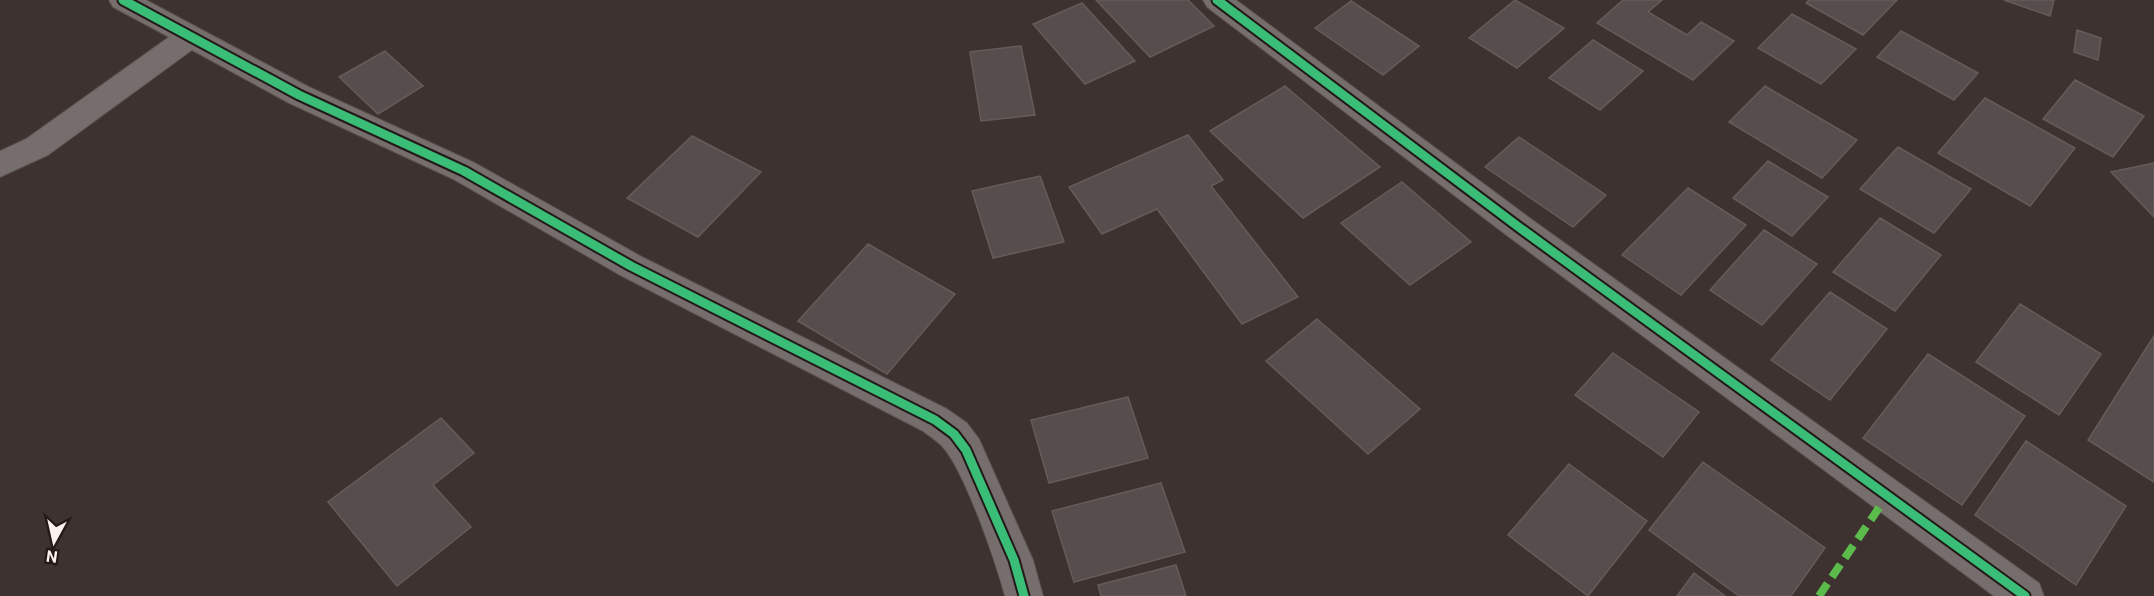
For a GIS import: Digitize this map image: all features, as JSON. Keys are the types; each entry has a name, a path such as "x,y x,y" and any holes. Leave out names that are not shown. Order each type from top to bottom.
{"street":[{"path":"123,0 299,95 464,171 631,267 934,420 954,434 966,450 1014,560 1024,596"},
{"path":"1217,0 1520,228 2025,596"},
{"path":"0,165 36,147 189,37"}],"building":[{"path":"1096,0 1188,0 1214,26 1150,57"},
{"path":"1515,0 1564,28 1517,68 1469,38"},
{"path":"1623,0 1662,0 1648,12 1687,35 1701,22 1734,41 1693,80 1597,23"},
{"path":"1809,0 1897,0 1863,35 1806,3"},
{"path":"2004,0 2054,0 2050,16"},
{"path":"1351,1 1419,46 1383,75 1315,28"},
{"path":"1082,3 1135,61 1085,84 1033,24"},
{"path":"1792,14 1856,49 1821,84 1758,48"},
{"path":"2077,30 2101,38 2098,60 2074,52"},
{"path":"1901,31 1978,73 1954,100 1877,57"},
{"path":"1593,40 1643,71 1600,110 1549,78"},
{"path":"1021,46 1035,115 981,121 970,52"},
{"path":"385,51 423,86 378,114 339,77"},
{"path":"2075,80 2144,116 2113,157 2043,119"},
{"path":"1285,86 1380,167 1303,218 1210,131"},
{"path":"1765,86 1857,140 1822,178 1729,122"},
{"path":"1985,98 2075,148 2030,206 1938,153"},
{"path":"1188,135 1223,180 1211,186 1298,297 1242,324 1157,209 1102,234 1069,187"},
{"path":"692,136 761,172 698,237 627,198"},
{"path":"1519,137 1606,195 1573,227 1485,167"},
{"path":"1898,147 1971,189 1934,233 1860,189"},
{"path":"1768,161 1828,197 1792,236 1733,198"},
{"path":"2154,163 2154,217 2111,172"},
{"path":"1040,176 1064,242 993,258 972,191"},
{"path":"1402,182 1471,242 1410,285 1341,223"},
{"path":"1688,188 1746,225 1681,295 1622,255"},
{"path":"1880,218 1941,255 1895,311 1833,272"},
{"path":"1764,230 1817,264 1762,325 1710,290"},
{"path":"868,244 955,294 887,374 798,321"},
{"path":"1830,292 1887,329 1830,400 1771,360"},
{"path":"2020,304 2101,354 2059,415 1976,362"},
{"path":"1317,319 1420,409 1368,454 1266,361"},
{"path":"2154,336 2154,482 2088,440"},
{"path":"1613,353 1699,412 1663,457 1575,395"},
{"path":"1928,354 2025,416 1962,505 1863,438"},
{"path":"1128,397 1148,458 1049,483 1031,420"},
{"path":"441,418 474,453 433,485 471,527 397,586 328,502"},
{"path":"2026,441 2126,506 2076,585 1975,515"},
{"path":"1703,462 1825,548 1791,596 1739,596 1649,530"},
{"path":"1569,464 1647,521 1588,596 1508,535"},
{"path":"1161,483 1185,552 1074,582 1052,511"},
{"path":"1176,565 1186,596 1101,596 1098,585"},
{"path":"1694,573 1725,596 1677,596"}],"marked path":[{"path":"1819,596 1887,496"}],"cycle path":[{"path":"123,0 299,95 464,171 631,266 935,420 954,434 966,450 1014,560 1024,596"},
{"path":"1217,0 1520,228 2025,596"}]}
